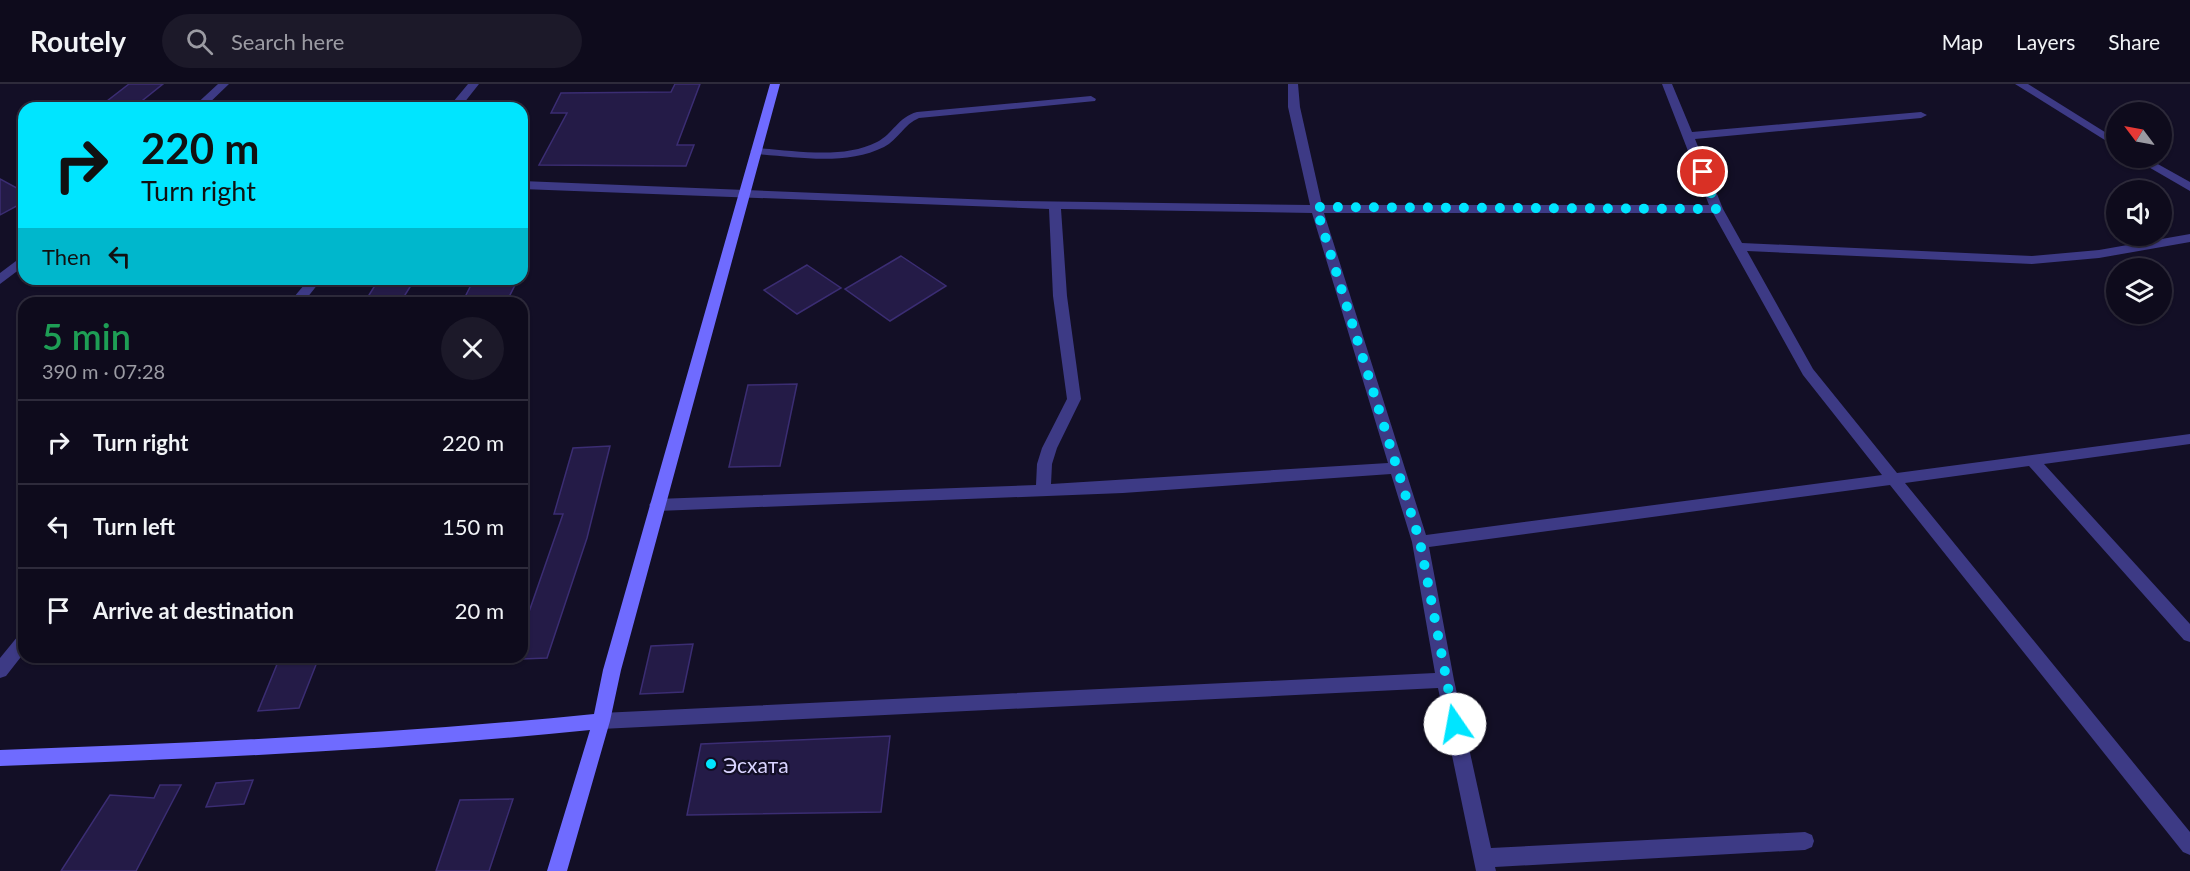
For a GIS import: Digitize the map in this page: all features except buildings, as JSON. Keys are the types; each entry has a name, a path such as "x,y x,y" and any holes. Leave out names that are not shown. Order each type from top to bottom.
{"street":[{"path":"204,102 224,84"},
{"path":"459,102 474,84"},
{"path":"557,871 601,721 612,670 742,196 776,84"},
{"path":"1293,84 1294,107 1316,207 1420,542 1445,680 1484,864 1805,841"},
{"path":"1667,84 1717,209 1808,372 2190,846"},
{"path":"2020,84 2106,138"},
{"path":"756,151 856,153 881,145 894,135 901,123 916,115 1091,99"},
{"path":"1689,136 1921,115"},
{"path":"2157,168 2190,187"},
{"path":"528,186 1055,206 1243,209 1316,207 1717,209"},
{"path":"1043,490 1046,457 1056,435 1070,414 1074,399 1060,296 1055,206"},
{"path":"1737,247 2032,260 2099,254 2190,238"},
{"path":"0,280 18,264"},
{"path":"301,297 311,285"},
{"path":"1420,542 2190,439"},
{"path":"2032,460 2190,635"},
{"path":"657,505 1123,487 1397,468"},
{"path":"0,671 18,648"},
{"path":"0,758 201,751 463,734 601,721 1445,680"}],"place":[{"name":"Эсхата","path":"711,764"}],"route":[{"path":"1455,724 1420,542 1316,207 1717,209 1703,172"}]}
